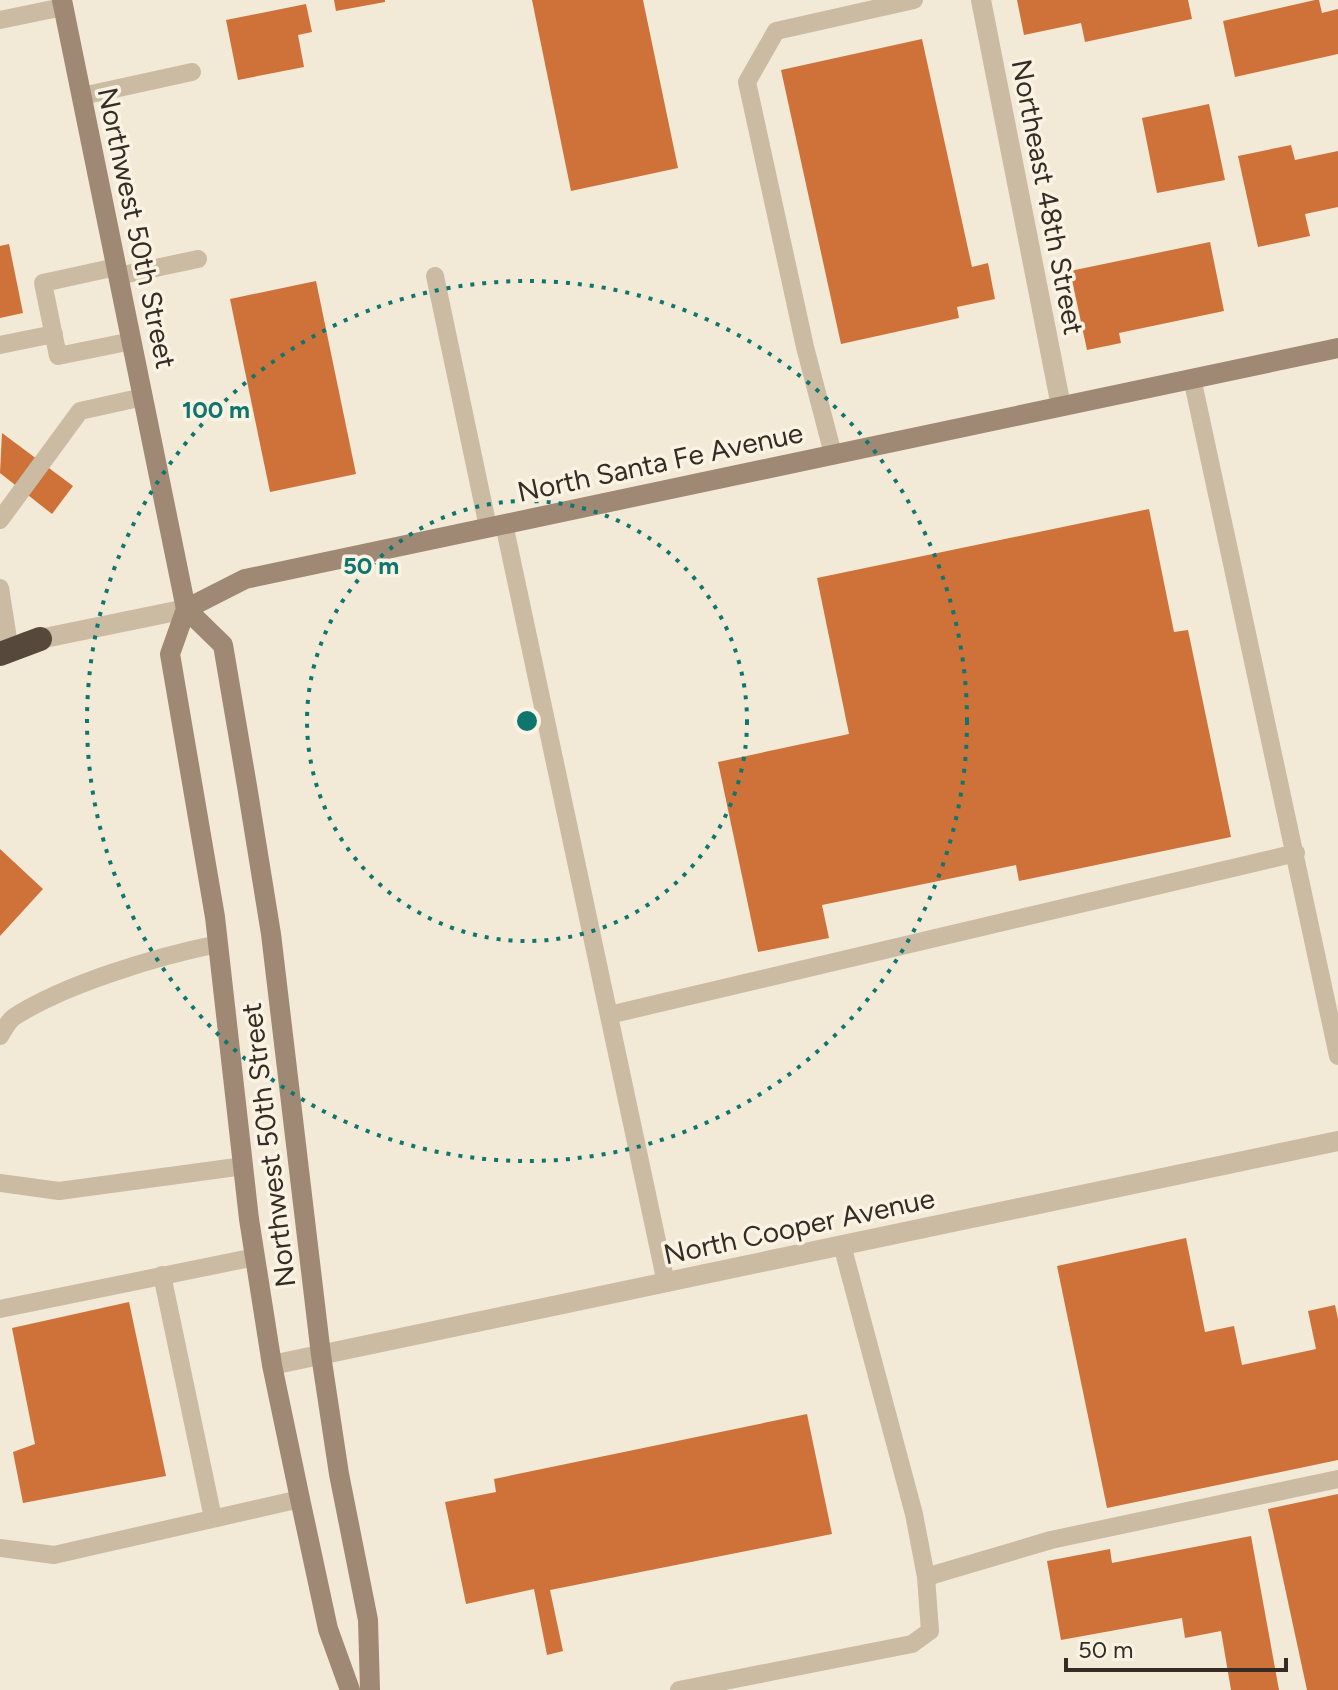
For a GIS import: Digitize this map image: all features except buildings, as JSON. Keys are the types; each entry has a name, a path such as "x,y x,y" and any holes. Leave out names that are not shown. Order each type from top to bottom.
{"highway":[{"path":"3,649 40,639"}],"main road":[{"name":"Northwest 50th Street","path":"62,4 186,609 170,654 218,944 255,1257 272,1365 328,1629 350,1690"},
{"name":"North Santa Fe Avenue","path":"186,609 245,579 1338,348"},
{"name":"Northwest 50th Street","path":"186,609 223,645 271,934 321,1355 339,1474 368,1620 370,1690"}],"street":[{"name":"Northeast 48th Street","path":"981,0 1061,406"},
{"name":"North Santa Fe Avenue","path":"40,639 186,609"},
{"name":"North Cooper Avenue","path":"272,1365 1338,1141"}],"lane":[{"path":"833,454 805,347 747,82 776,31 914,0"},
{"path":"0,20 62,4"},
{"path":"82,96 192,72"},
{"path":"132,341 58,356 43,283 198,259"},
{"path":"435,276 609,1015 666,1283"},
{"path":"0,345 54,334"},
{"path":"1192,378 1338,1056"},
{"path":"0,520 80,411 143,397"},
{"path":"0,588 3,649"},
{"path":"609,1015 1296,853"},
{"path":"0,1036 11,1018 61,994 181,952 218,944"},
{"path":"0,1183 59,1191 244,1166"},
{"path":"679,1690 912,1644 930,1631 926,1577 914,1514 842,1245"},
{"path":"0,1309 255,1257"},
{"path":"162,1275 213,1518"},
{"path":"926,1577 1051,1540 1338,1479"},
{"path":"0,1548 54,1555 300,1499"}]}
